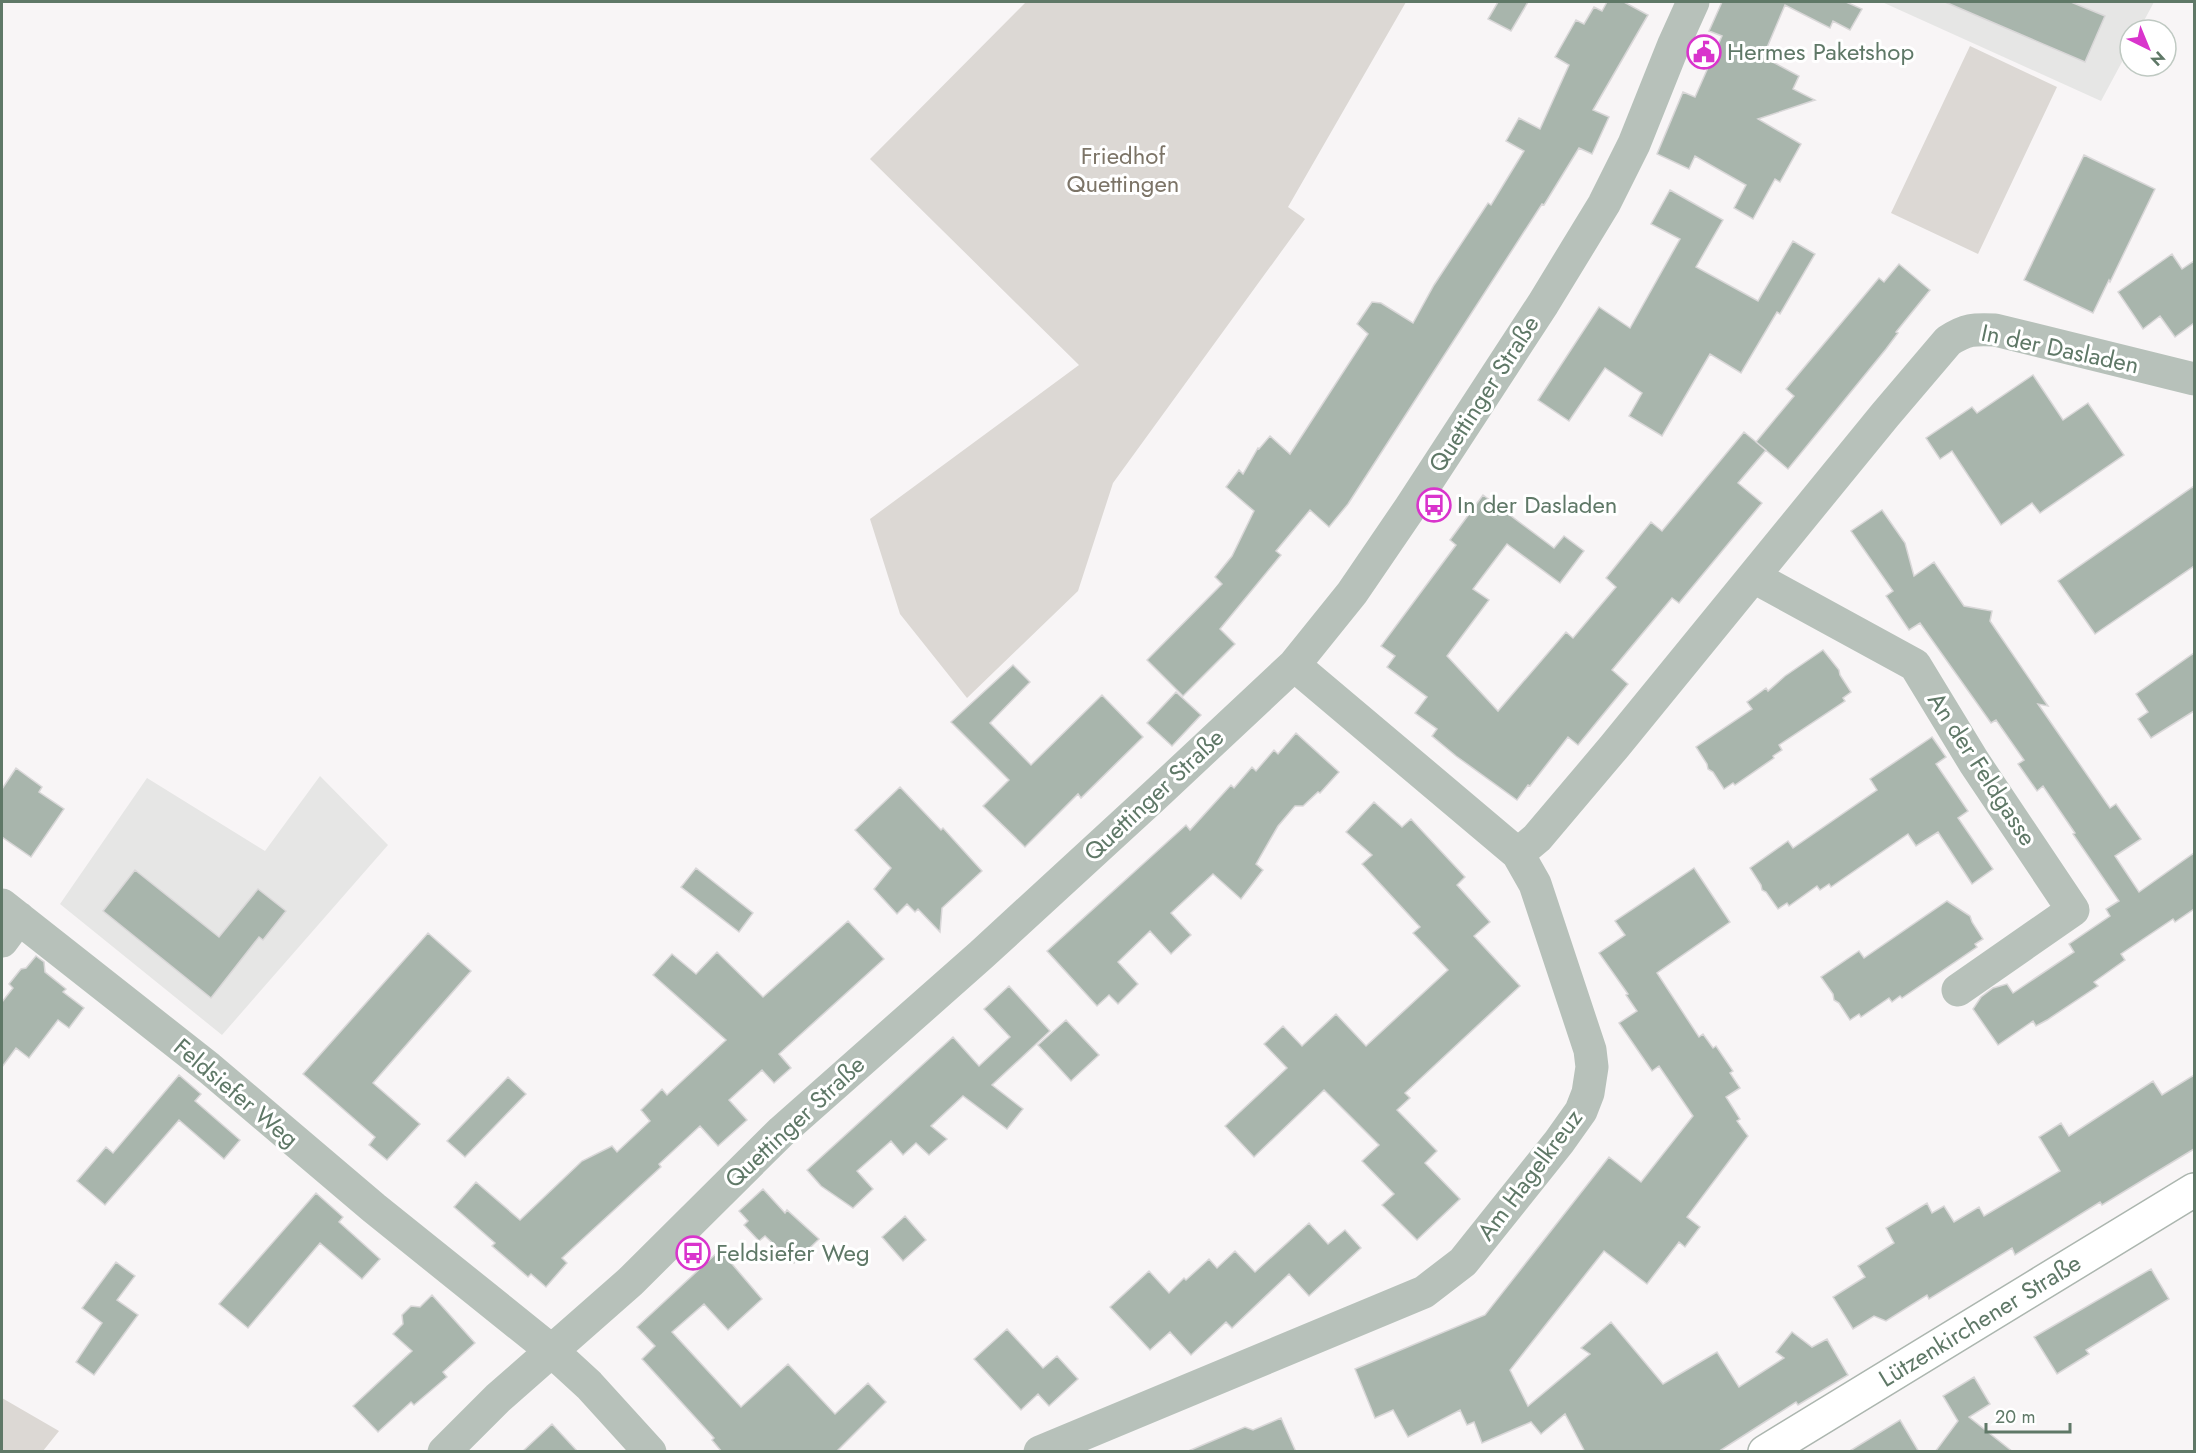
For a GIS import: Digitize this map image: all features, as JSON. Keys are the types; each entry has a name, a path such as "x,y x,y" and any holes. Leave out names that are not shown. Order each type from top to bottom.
{"main road":[{"name":"Lützenkirchener Straße","path":"1765,1452 2194,1190"}],"street":[{"name":"Quettinger Straße","path":"444,1452 498,1398 630,1281 782,1131 981,955 1294,665 1352,593 1410,508 1543,304 1604,204 1634,144 1693,2"},
{"name":"In der Dasladen","path":"1518,854 1544,830 1948,341 1960,333 1974,329 1995,330 2194,379"},
{"name":"An der Feldgasse","path":"1754,577 1915,665 1974,762 2073,910 1958,990"},
{"name":"Am Hagelkreuz","path":"1040,1452 1424,1292 1464,1262 1559,1142 1581,1111 1588,1093 1591,1058 1535,884 1518,854 1294,665"},
{"name":"Feldsiefer Weg","path":"7,921 209,1068 374,1208 552,1351"},
{"path":"552,1351 589,1385 650,1452"}],"shaded area":[{"path":"1882,2 2154,2 2145,18 2118,18 2118,69 2101,101"},
{"path":"320,776 388,845 222,1035 60,904 147,778 265,851"}],"green space":[{"name":"Friedhof Quettingen","path":"1026,2 1406,2 1288,207 1305,219 1113,483 1078,591 967,698 900,614 870,519 1079,365 870,159"},
{"path":"1970,46 2057,87 1978,254 1891,213"},
{"path":"2,1398 59,1431 43,1451 2,1451"}],"building":[{"path":"1498,2 1528,2 1511,31 1488,19"},
{"path":"1607,2 1624,2 1648,15 1593,110 1609,117 1592,154 1579,148 1348,504 1329,527 1310,510 1276,551 1281,555 1220,629 1235,644 1183,696 1147,660 1222,584 1215,577 1232,556 1254,511 1226,487 1239,470 1243,474 1258,448 1270,436 1290,454 1368,334 1357,324 1372,302 1381,303 1413,323 1434,285 1488,203 1491,205 1524,151 1506,141 1519,118 1540,129 1569,65 1555,57 1576,20 1584,24 1594,7 1602,11"},
{"path":"1722,2 1846,2 1862,9 1850,30 1833,21 1830,28 1785,5 1763,57 1799,76 1793,89 1815,100 1758,119 1801,144 1780,182 1775,179 1753,219 1734,208 1746,185 1695,156 1689,169 1657,154 1683,92 1695,97 1722,36 1709,31"},
{"path":"1945,2 2071,2 2105,16 2085,62"},
{"path":"2084,155 2155,189 2093,313 2024,280"},
{"path":"1670,190 1723,220 1696,267 1758,301 1793,241 1815,254 1780,314 1777,312 1741,373 1710,354 1662,436 1629,416 1642,393 1605,368 1569,421 1538,400 1599,307 1630,328 1680,239 1651,224"},
{"path":"2172,254 2182,269 2194,261 2194,323 2175,337 2160,316 2143,329 2118,292"},
{"path":"1899,264 1930,290 1896,332 1898,333 1886,349 1788,469 1756,442 1794,396 1786,389 1879,278 1884,282"},
{"path":"2033,375 2063,420 2088,403 2124,455 2040,513 2032,503 2001,525 1952,451 1940,459 1926,438 1972,407 1977,413"},
{"path":"1744,432 1766,450 1738,483 1762,503 1679,603 1672,598 1612,670 1628,684 1578,745 1568,737 1517,800 1432,736 1437,729 1415,713 1427,697 1387,667 1395,656 1381,646 1456,545 1450,540 1483,495 1554,548 1564,536 1584,551 1560,583 1507,544 1473,589 1489,600 1447,656 1498,711 1566,632 1573,638 1616,587 1606,578 1651,522 1662,531"},
{"path":"2194,486 2194,566 2095,634 2058,581"},
{"path":"1882,510 1905,543 1914,576 1934,562 1964,606 1992,611 1990,621 2048,706 2038,704 2110,808 2116,804 2141,839 2115,856 2139,892 2194,853 2194,909 2175,922 2173,919 2121,954 2125,960 2094,982 2098,986 2047,1020 2036,1026 2033,1021 1998,1045 1973,1009 1981,997 1993,988 2007,984 2013,993 2074,952 2069,944 2110,916 2106,909 2119,901 2043,786 2037,791 2018,764 2024,760 1996,720 1991,723 1920,623 1909,630 1886,596 1893,591 1851,531"},
{"path":"1823,650 1839,670 1851,692 1843,698 1845,701 1779,745 1782,750 1773,756 1774,758 1735,785 1733,783 1724,789 1713,772 1708,769 1696,747 1752,709 1747,702 1766,688 1768,691 1785,676"},
{"path":"2194,653 2194,711 2151,738 2138,719 2148,712 2136,694"},
{"path":"1013,665 1030,682 990,723 1031,765 1102,695 1143,737 1081,798 1078,794 1025,847 983,806 1009,780 951,722"},
{"path":"1176,692 1201,715 1172,746 1147,723"},
{"path":"1296,733 1339,772 1320,793 1318,792 1303,806 1295,806 1278,826 1256,864 1263,870 1241,899 1213,874 1171,913 1191,935 1171,954 1150,931 1118,962 1138,984 1118,1004 1109,995 1097,1006 1047,951 1186,825 1190,830 1231,785 1234,788 1252,767 1256,771 1274,750 1278,754"},
{"path":"1932,737 1946,757 1936,764 1968,811 1958,818 1993,869 1972,884 1938,832 1916,846 1908,834 1831,887 1829,884 1820,890 1817,886 1789,906 1787,903 1778,909 1762,890 1750,868 1788,841 1793,848 1877,790 1870,779"},
{"path":"16,768 42,787 39,792 64,809 31,857 2,837 2,789"},
{"path":"900,787 941,830 943,828 982,871 942,908 940,932 918,909 915,912 907,904 897,914 874,889 891,868 855,830"},
{"path":"1374,802 1402,827 1411,819 1465,877 1457,885 1490,922 1474,936 1520,986 1405,1093 1410,1098 1397,1110 1437,1151 1425,1163 1460,1199 1417,1240 1382,1205 1394,1194 1362,1161 1379,1145 1324,1090 1254,1157 1225,1126 1287,1068 1264,1044 1283,1026 1302,1046 1336,1014 1366,1046 1448,970 1413,933 1420,927 1362,864 1372,855 1346,832"},
{"path":"696,868 753,913 739,932 681,887"},
{"path":"1694,868 1730,922 1657,973 1699,1037 1703,1034 1713,1048 1716,1046 1733,1071 1730,1073 1740,1088 1726,1097 1740,1119 1737,1121 1748,1136 1687,1217 1700,1227 1685,1247 1679,1242 1647,1284 1604,1251 1510,1370 1528,1406 1590,1354 1581,1348 1611,1322 1663,1384 1717,1352 1739,1387 1784,1358 1776,1352 1792,1332 1812,1347 1827,1339 1848,1375 1798,1405 1796,1402 1718,1452 1585,1452 1565,1414 1541,1434 1531,1422 1482,1443 1474,1422 1467,1425 1460,1410 1408,1437 1393,1410 1375,1418 1355,1369 1485,1315 1609,1157 1641,1182 1693,1116 1659,1066 1652,1071 1619,1023 1637,1011 1599,953 1625,935 1615,921"},
{"path":"135,870 219,937 258,889 286,911 263,940 259,937 211,998 103,911"},
{"path":"1947,901 1970,916 1983,939 1975,944 1977,947 1902,998 1900,996 1892,1002 1889,998 1861,1017 1859,1014 1850,1020 1839,1003 1834,1000 1833,994 1821,977 1859,951 1864,958"},
{"path":"848,921 884,959 779,1054 791,1068 774,1083 762,1070 729,1100 747,1120 718,1146 700,1126 659,1164 661,1167 562,1258 567,1263 546,1287 531,1274 528,1277 492,1246 495,1243 454,1207 476,1182 520,1220 582,1161 612,1146 617,1152 650,1121 641,1110 662,1089 667,1095 726,1040 653,975 672,954 696,974 717,952 763,997"},
{"path":"428,933 471,971 373,1083 420,1124 387,1160 369,1145 375,1137 303,1074"},
{"path":"36,956 44,962 45,972 66,989 63,992 84,1008 69,1028 58,1020 29,1058 16,1048 2,1067 2,1002 13,988 9,984"},
{"path":"1009,986 1050,1031 992,1085 1023,1109 1007,1129 963,1096 931,1126 947,1139 929,1155 916,1143 903,1155 891,1141 857,1171 873,1189 853,1208 821,1186 807,1170 953,1037 979,1066 1010,1037 984,1009"},
{"path":"1066,1020 1099,1055 1071,1081 1038,1045"},
{"path":"179,1075 201,1094 195,1101 240,1140 224,1159 179,1120 105,1205 77,1181 106,1147 113,1153"},
{"path":"2194,1075 2194,1149 2102,1205 2100,1202 2015,1255 2012,1248 1929,1299 1927,1295 1886,1321 1874,1316 1853,1329 1833,1297 1865,1277 1858,1266 1894,1243 1886,1228 1927,1203 1932,1213 1944,1206 1954,1222 1979,1207 1984,1216 2060,1171 2039,1137 2061,1123 2069,1136 2153,1081 2162,1095"},
{"path":"508,1077 526,1094 465,1157 447,1141"},
{"path":"763,1189 785,1213 787,1210 819,1239 794,1263 765,1236 759,1241 744,1225 748,1221 739,1211"},
{"path":"316,1193 343,1217 339,1222 380,1259 362,1279 320,1243 248,1328 219,1304"},
{"path":"905,1216 926,1240 903,1261 882,1237"},
{"path":"1309,1223 1328,1244 1345,1230 1361,1248 1309,1296 1289,1274 1232,1328 1226,1322 1191,1355 1170,1332 1150,1350 1110,1307 1149,1271 1169,1293 1209,1259 1217,1268 1235,1251 1255,1272"},
{"path":"720,1250 762,1299 728,1330 704,1304 672,1332 741,1407 788,1364 835,1414 868,1383 886,1402 836,1452 722,1452 712,1440 714,1438 642,1359 655,1346 637,1327"},
{"path":"116,1262 135,1276 117,1300 138,1315 94,1375 76,1362 102,1323 82,1308"},
{"path":"2151,1269 2169,1299 2086,1350 2089,1354 2057,1374 2034,1337"},
{"path":"432,1295 475,1343 443,1372 447,1377 414,1405 411,1402 378,1432 353,1406 412,1351 393,1334 403,1324 402,1315 411,1306 420,1307"},
{"path":"1007,1329 1043,1368 1057,1356 1078,1379 1049,1406 1038,1394 1021,1410 974,1359"},
{"path":"1974,1377 1990,1404 1969,1417 2013,1452 1935,1452 1958,1421 1943,1396"},
{"path":"1281,1418 1296,1452 1186,1452 1245,1427 1253,1430"},
{"path":"1900,1420 1919,1452 1848,1452"},
{"path":"552,1424 578,1452 522,1452"}],"place":[{"name":"Hermes Paketshop","path":"1704,52"},
{"name":"In der Dasladen","path":"1434,505"},
{"name":"Feldsiefer Weg","path":"693,1253"}]}
